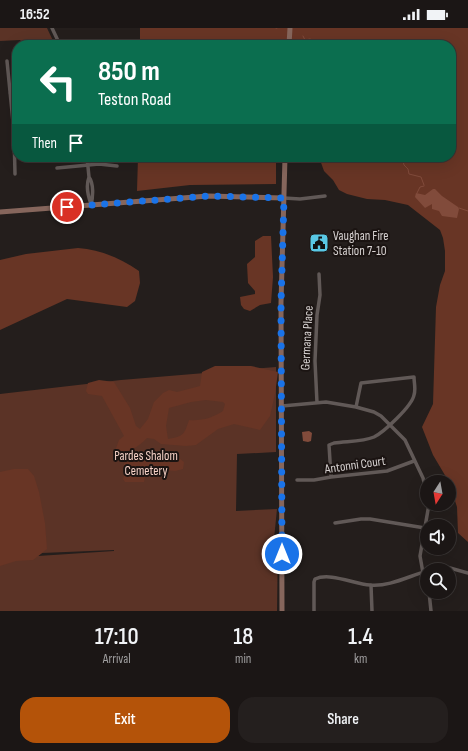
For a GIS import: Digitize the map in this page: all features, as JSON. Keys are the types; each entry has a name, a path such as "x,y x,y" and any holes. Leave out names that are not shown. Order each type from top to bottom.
{"main road":[{"path":"289,40 290,28"},
{"path":"282,611 281,303 285,162"},
{"path":"0,212 208,196 284,198"}],"street":[{"path":"52,28 58,40"},
{"path":"7,61 12,109"},
{"path":"15,162 15,174"},
{"path":"88,162 89,197 91,205"},
{"path":"57,168 104,164 117,166"},
{"path":"284,198 300,199 325,196"},
{"name":"Germana Place","path":"317,402 315,361 316,315 320,295 319,274"},
{"path":"331,477 329,445 373,437 382,432 411,403 415,389 414,377 362,383 356,407"},
{"path":"282,406 326,402 341,403 374,412 381,416 404,440 421,475"},
{"name":"Antonni Court","path":"297,480 314,480 387,472 414,461"},
{"path":"335,523 370,519 420,527"},
{"path":"456,570 468,573"},
{"path":"314,611 315,579 338,578 371,585 392,582 420,574"},
{"path":"371,585 372,611"},
{"path":"430,599 431,611"}],"green space":[{"path":"0,28 47,28 53,40 12,40 0,41"},
{"path":"140,28 468,28 468,542 458,533 456,475 445,475 433,455 422,427 433,404 436,307 440,285 445,271 445,251 440,230 408,205 385,200 367,199 347,194 339,190 333,180 324,171 321,162 456,162 456,40 140,40"},
{"path":"138,162 276,162 276,184 190,185 137,191"},
{"path":"263,236 271,236 273,277 271,303 260,305 250,311 244,309 241,305 240,297 255,294 255,291 248,283 247,264 255,257 255,241"},
{"path":"78,248 110,255 139,271 140,283 135,301 127,307 67,299 0,330 0,260 26,254"},
{"path":"215,366 251,366 278,372 270,416 260,430 234,424 218,429 196,445 186,446 161,444 154,439 147,438 141,444 127,452 119,454 115,451 119,440 124,436 102,396 88,394 86,391 88,383 99,380 114,382 130,408 136,426 140,429 148,419 154,402 163,393 169,390 177,392 200,386 202,372","holes":["206,400 223,402 225,404 223,411 215,416 198,420 189,420 183,434 168,439 166,426 169,408 191,402"]},
{"name":"Pardes Shalom Cemetery","path":"276,367 276,452 237,454 236,511 277,509 274,539 278,539 277,611 0,611 0,394 121,380","holes":["114,551 38,556 42,553"]},
{"path":"165,452 176,456 184,462 183,469 175,471 147,468 144,482 125,482 123,479 125,471 124,463 149,454"},
{"path":"14,469 28,469 34,476 39,492 45,523 47,549 33,560 16,561 0,566 0,472"}],"shaded area":[{"path":"433,189 458,207 457,218 442,216 439,211 432,209 432,204 425,208 415,197 416,193 425,195"},
{"path":"309,431 312,433 311,441 303,441 302,432"}],"waterway":[{"path":"303,36 305,40"},
{"path":"305,40 312,40"},
{"path":"403,162 408,169 409,174 421,177 424,185"},
{"path":"417,193 420,187 424,186"},
{"path":"459,208 468,211"}],"place":[{"name":"Vaughan Fire Station 7-10","path":"319,243"}],"route":[{"path":"67,207 208,196 284,198 281,303 282,554"}]}
